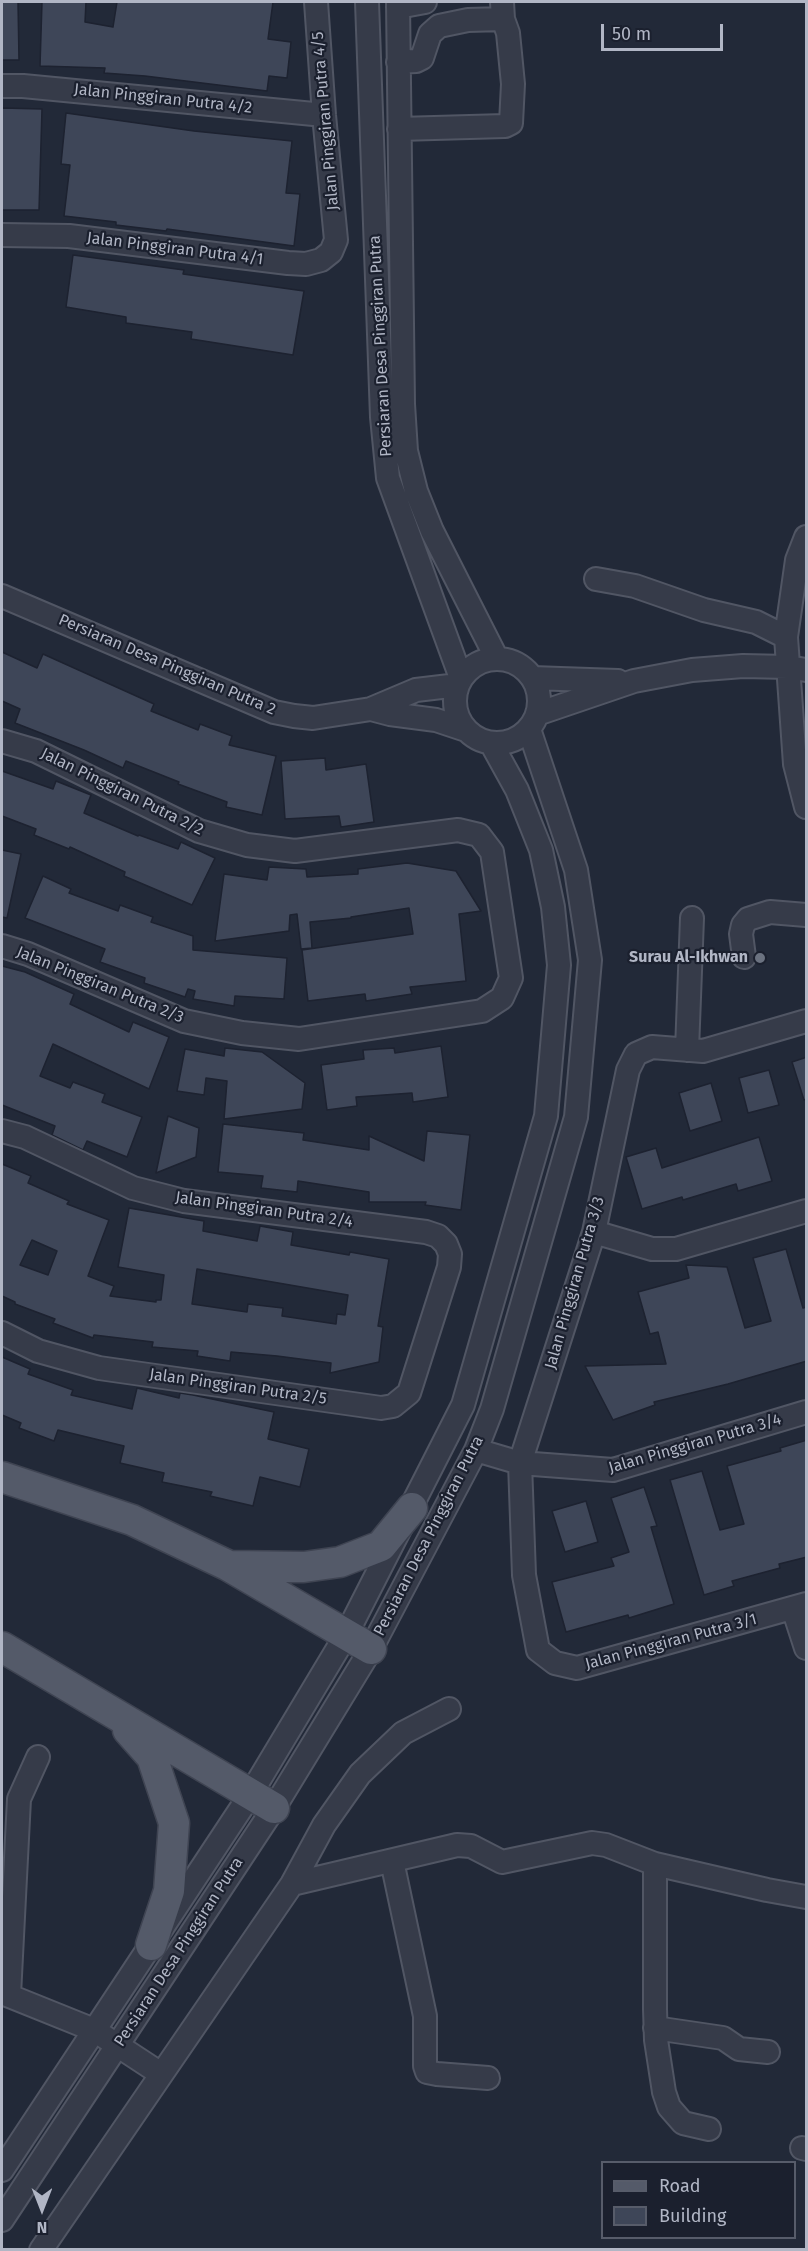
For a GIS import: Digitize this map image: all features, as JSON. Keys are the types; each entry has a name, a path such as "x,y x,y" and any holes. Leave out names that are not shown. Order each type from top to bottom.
{"main road":[{"path":"2,1477 132,1520 227,1565 359,1642"},
{"path":"227,1565 303,1567 340,1563 381,1546 412,1508"},
{"path":"2,1647 262,1801"},
{"path":"106,1707 152,1757 174,1823 170,1891 151,1945"}],"street":[{"name":"Jalan Pinggiran Putra 4/5","path":"316,2 336,240"},
{"name":"Persiaran Desa Pinggiran Putra","path":"367,2 382,417 388,478 460,681"},
{"path":"398,4 425,2"},
{"name":"Persiaran Desa Pinggiran Putra","path":"398,4 403,404 406,451 416,491 432,531 497,659"},
{"path":"398,62 416,61 422,58 430,34 439,26 502,10 508,33 513,84 511,123 505,126 399,129"},
{"name":"Jalan Pinggiran Putra 4/2","path":"2,86 23,86 324,115"},
{"name":"Jalan Pinggiran Putra 4/1","path":"2,235 69,237 306,264 321,260 332,252 336,240"},
{"path":"807,537 797,560 786,637 797,669 795,764 807,807"},
{"path":"596,579 635,586 704,610 756,622 786,637"},
{"name":"Persiaran Desa Pinggiran Putra 2","path":"2,596 274,712 313,718 371,709 416,690 460,681"},
{"path":"533,721 539,702 537,690 532,678 523,668 497,659 471,668 460,681 455,697 455,709 459,720 477,739 491,743 512,741 533,721 634,681 692,670 743,666 797,669"},
{"path":"532,678 634,681"},
{"name":"Persiaran Desa Pinggiran Putra 2","path":"371,709 436,720 466,730"},
{"name":"Persiaran Desa Pinggiran Putra","path":"2,2220 117,2045 262,1801 476,1450 492,1409 576,1117 590,960 576,870 533,721"},
{"name":"Jalan Pinggiran Putra 2/2","path":"2,741 36,751 199,831 247,844 295,850 458,830 479,835 492,852 501,915"},
{"name":"Persiaran Desa Pinggiran Putra","path":"359,1642 412,1508 463,1405 546,1116 559,965 554,907 541,850 517,790 491,743"},
{"path":"744,957 741,934 748,918 770,912 807,915"},
{"name":"Jalan Pinggiran Putra 2/3","path":"2,946 28,954 184,1021 242,1033 299,1039 482,1011 502,998 511,978 501,915"},
{"path":"687,1050 692,918"},
{"name":"Jalan Pinggiran Putra 3/3","path":"538,1650 524,1575 520,1463 594,1232 627,1070 636,1054 652,1047 703,1051 807,1021"},
{"name":"Jalan Pinggiran Putra 2/4","path":"2,1131 25,1137 133,1188 184,1201 426,1232 438,1236 446,1244 450,1254 449,1267 429,1330"},
{"path":"594,1232 652,1249 676,1249 807,1211"},
{"name":"Jalan Pinggiran Putra 2/5","path":"2,1333 38,1351 99,1368 381,1408 393,1406 409,1393 429,1330"},
{"name":"Jalan Pinggiran Putra 3/4","path":"476,1450 520,1463 613,1470 807,1412"},
{"path":"800,1606 807,1648"},
{"name":"Jalan Pinggiran Putra 3/1","path":"538,1650 555,1663 577,1668 800,1606"},
{"path":"41,2250 292,1884 324,1825 360,1774 403,1733 449,1709"},
{"path":"38,1757 19,1799 5,1994 94,2030 161,2074"},
{"name":"Persiaran Desa Pinggiran Putra","path":"2,2170 151,1945 262,1801"},
{"path":"292,1884 463,1845 502,1862 592,1844 606,1845 655,1864 807,1897"},
{"path":"392,1861 424,2016 427,2072 488,2078"},
{"path":"655,1864 656,2028 664,2092 669,2107 683,2123 709,2129"},
{"path":"656,2028 723,2038 739,2049 768,2052"}],"building":[{"path":"2,2 18,2 19,60 2,60"},
{"path":"42,2 86,2 85,22 113,27 117,2 273,2 268,39 291,42 287,78 269,76 267,91 104,73 105,68 40,66"},
{"path":"2,108 42,109 39,210 2,210"},
{"path":"66,113 194,131 292,141 286,193 300,194 294,246 167,229 166,231 116,225 116,222 64,216 70,165 61,164"},
{"path":"73,255 184,270 183,274 304,291 293,355 191,339 192,332 126,323 126,317 66,307"},
{"path":"2,652 37,668 43,654 154,704 151,711 198,730 200,724 232,736 229,745 276,756 262,815 226,807 227,802 178,784 179,782 126,761 123,768 15,723 20,709 2,701"},
{"path":"325,758 326,770 366,764 374,822 341,827 339,816 285,819 281,761"},
{"path":"2,771 53,789 56,781 91,795 84,813 138,836 178,849 181,842 215,858 192,905 124,876 125,872 70,847 69,849 34,835 36,829 2,816"},
{"path":"2,850 21,854 7,918 2,917"},
{"path":"407,863 456,871 481,911 459,914 466,981 410,987 412,994 366,1001 365,994 308,1001 302,950 413,934 409,908 310,922 312,948 301,949 297,914 290,915 289,931 215,941 224,874 267,880 269,867 306,869 307,877 358,874 358,869"},
{"path":"43,876 71,889 69,893 118,911 120,905 153,917 151,922 193,936 193,950 287,958 284,999 235,996 234,1006 193,999 195,991 188,989 185,997 144,983 145,978 100,962 105,949 25,918"},
{"path":"2,966 25,972 74,994 70,1004 129,1032 133,1022 169,1037 149,1089 53,1044 40,1076 70,1088 73,1082 105,1094 102,1102 142,1117 127,1157 87,1141 83,1150 52,1135 55,1126 2,1105"},
{"path":"441,1046 448,1097 413,1102 412,1093 356,1097 357,1106 327,1110 321,1065 364,1059 363,1050 394,1048 395,1053"},
{"path":"225,1048 262,1052 305,1083 302,1109 224,1119 227,1081 206,1078 204,1095 177,1091 185,1049 224,1056"},
{"path":"807,1057 807,1099 804,1100 792,1062"},
{"path":"769,1070 779,1105 748,1113 739,1078"},
{"path":"711,1083 722,1121 690,1131 679,1093"},
{"path":"168,1116 199,1128 196,1157 156,1173"},
{"path":"223,1124 304,1133 303,1140 369,1150 369,1136 424,1161 427,1131 470,1135 461,1210 425,1205 426,1202 369,1202 369,1192 298,1181 297,1192 261,1188 263,1176 218,1172"},
{"path":"759,1137 772,1181 738,1191 736,1184 683,1200 682,1197 642,1209 626,1157 656,1148 662,1168"},
{"path":"2,1164 31,1176 28,1183 69,1201 67,1204 109,1220 88,1276 114,1286 110,1296 156,1302 156,1300 161,1300 164,1275 118,1267 129,1208 204,1221 203,1231 257,1241 260,1226 293,1232 291,1245 389,1259 378,1326 383,1327 379,1362 330,1373 331,1363 231,1352 230,1361 197,1356 198,1351 152,1347 153,1342 94,1335 93,1338 53,1323 55,1319 15,1304 2,1296","holes":["32,1240 57,1251 48,1275 20,1265","197,1269 348,1295 345,1315 337,1314 336,1324 282,1316 283,1308 248,1304 247,1312 192,1304"]},
{"path":"786,1249 803,1308 807,1307 807,1361 654,1402 655,1405 613,1420 585,1366 666,1364 658,1332 650,1334 638,1292 689,1278 686,1265 727,1267 745,1328 771,1321 753,1258"},
{"path":"2,1357 30,1369 28,1374 73,1390 71,1395 132,1409 137,1388 179,1398 180,1393 193,1395 274,1412 268,1439 309,1449 300,1487 260,1477 253,1506 210,1496 212,1492 162,1482 164,1473 120,1463 124,1446 58,1430 54,1441 19,1428 21,1423 2,1415"},
{"path":"807,1440 807,1557 779,1564 780,1568 732,1581 734,1586 704,1595 670,1480 702,1471 720,1530 744,1524 727,1466 781,1451 780,1448"},
{"path":"644,1487 657,1526 651,1527 674,1604 629,1618 628,1615 566,1632 552,1582 614,1566 611,1558 629,1552 611,1498"},
{"path":"586,1501 598,1542 565,1552 552,1511"}],"place":[{"name":"Surau Al-Ikhwan","path":"760,958"}]}
